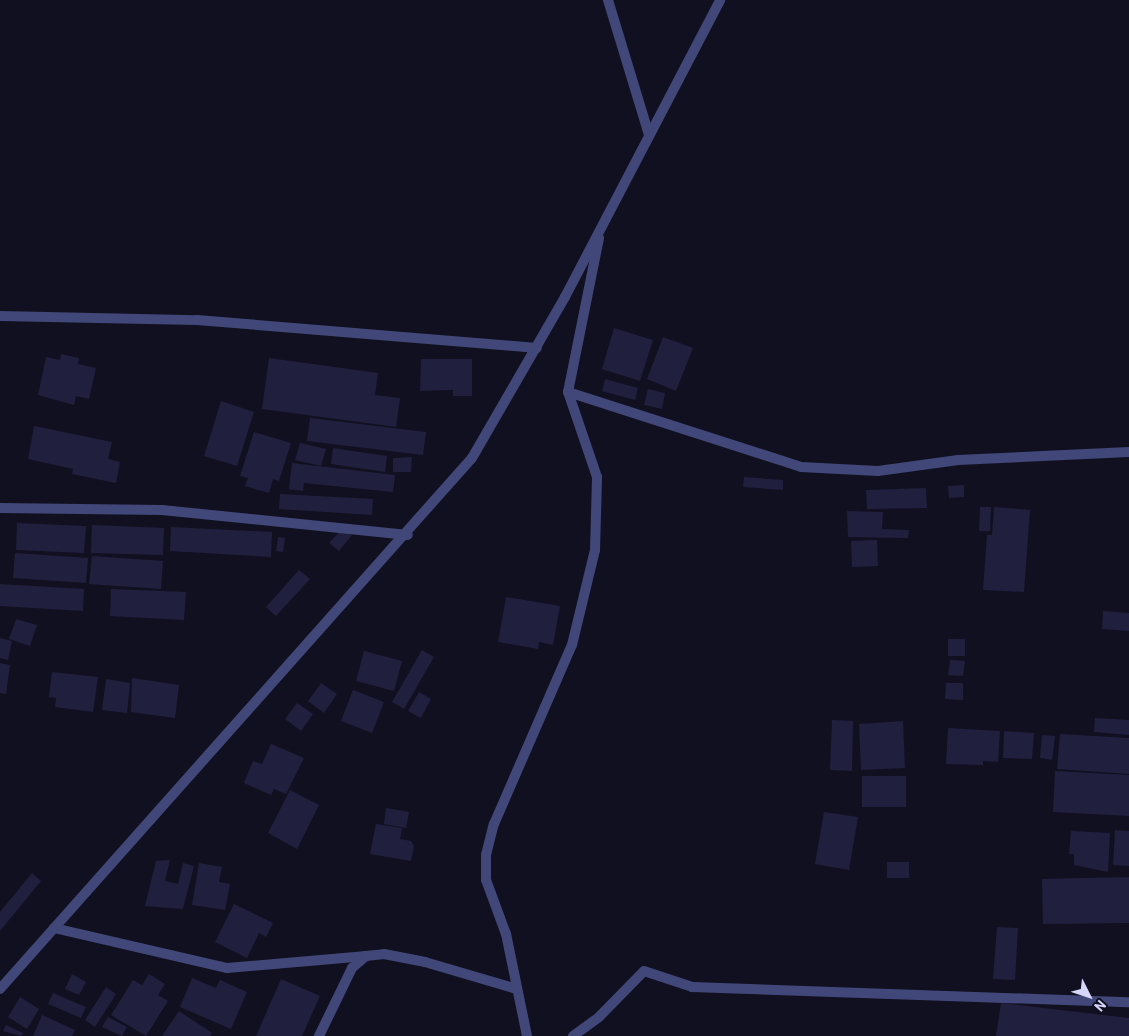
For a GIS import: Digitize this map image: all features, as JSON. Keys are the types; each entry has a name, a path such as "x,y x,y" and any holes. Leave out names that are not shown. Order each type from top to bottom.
{"street":[{"path":"608,0 649,136"},
{"path":"0,989 408,535 472,458 537,348 720,0"},
{"path":"527,1036 506,934 486,880 486,855 494,824 572,645 595,550 597,477 568,392 601,227"},
{"path":"0,316 197,320 537,348"},
{"path":"568,392 801,467 878,471 958,460 1129,452"},
{"path":"0,508 162,510 408,535"},
{"path":"54,928 227,968 384,954 425,962 517,989"},
{"path":"320,1036 352,968 366,956"},
{"path":"573,1036 599,1017 644,971 692,987 1129,1002"}],"building":[{"path":"614,328 653,340 640,381 602,369"},
{"path":"663,337 693,348 676,391 647,379"},
{"path":"61,354 79,358 78,364 96,368 89,399 76,396 74,405 38,395 46,357 60,360"},
{"path":"269,358 378,373 375,395 400,398 396,427 262,409"},
{"path":"421,359 472,359 472,396 453,396 453,390 420,391"},
{"path":"605,379 638,388 635,400 602,391"},
{"path":"648,389 665,393 662,409 644,405"},
{"path":"221,401 254,412 237,466 204,456"},
{"path":"310,418 426,432 423,455 307,441"},
{"path":"34,426 112,442 108,459 120,462 116,483 72,474 73,469 28,459"},
{"path":"254,432 291,443 279,481 273,479 269,493 245,486 248,478 240,476"},
{"path":"300,443 326,449 321,466 295,460"},
{"path":"333,448 387,456 385,472 331,464"},
{"path":"412,457 411,472 393,472 393,458"},
{"path":"292,463 395,475 393,492 304,483 303,491 289,489"},
{"path":"744,477 783,480 783,490 743,487"},
{"path":"964,485 964,497 949,498 948,486"},
{"path":"926,488 927,508 867,509 866,490"},
{"path":"280,494 373,499 372,515 279,509"},
{"path":"980,507 991,507 990,531 979,531"},
{"path":"994,507 1030,510 1024,592 983,590 987,535 992,535"},
{"path":"847,511 883,512 882,529 909,530 908,538 848,537"},
{"path":"17,523 86,526 84,553 16,550"},
{"path":"92,525 164,528 163,555 91,553"},
{"path":"171,527 272,532 271,557 170,551"},
{"path":"343,528 352,535 339,551 329,543"},
{"path":"278,537 285,538 283,552 276,551"},
{"path":"877,540 878,566 852,567 851,541"},
{"path":"15,553 88,558 86,583 13,578"},
{"path":"92,556 163,561 161,589 89,584"},
{"path":"299,570 310,579 276,616 266,607"},
{"path":"0,584 84,589 83,611 0,606"},
{"path":"111,589 186,592 184,620 110,616"},
{"path":"506,597 560,606 553,645 539,642 538,649 498,642"},
{"path":"1103,611 1129,613 1129,631 1102,629"},
{"path":"16,619 37,625 30,646 9,639"},
{"path":"0,638 12,641 8,660 0,658"},
{"path":"948,639 965,639 965,656 948,656"},
{"path":"422,650 434,657 404,709 392,702"},
{"path":"364,651 402,661 394,691 356,681"},
{"path":"950,660 965,661 963,676 948,675"},
{"path":"0,663 10,665 6,694 0,693"},
{"path":"52,672 98,677 93,712 55,707 56,698 49,697"},
{"path":"132,678 179,685 175,718 131,712"},
{"path":"106,679 130,683 127,713 102,710"},
{"path":"321,683 337,694 324,713 308,701"},
{"path":"946,683 963,683 963,700 945,699"},
{"path":"353,690 384,702 372,733 341,721"},
{"path":"419,692 431,699 421,718 408,711"},
{"path":"297,703 313,714 301,731 285,719"},
{"path":"1095,718 1129,720 1129,735 1094,732"},
{"path":"832,720 853,721 852,771 830,770"},
{"path":"903,721 905,768 861,770 859,724"},
{"path":"948,728 1000,731 998,762 983,761 983,765 946,764"},
{"path":"1004,731 1034,733 1032,759 1003,758"},
{"path":"1060,734 1129,738 1129,774 1057,769"},
{"path":"1042,735 1055,736 1052,760 1040,758"},
{"path":"271,744 304,758 286,794 274,789 271,795 244,783 253,761 262,764"},
{"path":"1055,771 1129,775 1129,816 1053,812"},
{"path":"862,776 906,776 906,807 862,807"},
{"path":"290,790 319,805 297,849 268,833"},
{"path":"386,808 409,812 406,828 384,824"},
{"path":"824,812 858,817 849,870 815,864"},
{"path":"376,824 402,828 400,839 411,841 414,846 411,861 370,854"},
{"path":"1115,830 1129,831 1129,866 1113,865"},
{"path":"1071,831 1110,833 1108,872 1074,865 1074,854 1069,854"},
{"path":"170,860 165,881 178,884 183,863 194,866 183,909 145,906 156,861"},
{"path":"887,862 909,862 909,878 887,878"},
{"path":"199,863 222,867 219,882 230,884 225,910 192,905"},
{"path":"32,873 41,881 0,931 0,912"},
{"path":"1129,877 1129,923 1043,924 1042,879"},
{"path":"234,904 273,923 266,937 259,933 247,958 215,942"},
{"path":"997,927 1018,928 1015,980 993,979"},
{"path":"72,974 86,982 79,995 65,989"},
{"path":"149,974 165,984 158,995 168,1001 146,1036 111,1015 133,980 142,985"},
{"path":"192,978 216,988 220,980 247,992 231,1029 180,1007"},
{"path":"281,979 320,996 302,1036 256,1036"},
{"path":"106,987 116,994 95,1027 85,1020"},
{"path":"53,993 86,1007 81,1018 48,1004"},
{"path":"20,997 39,1009 27,1029 8,1017"},
{"path":"1001,1003 1129,1018 1129,1036 996,1036"},
{"path":"179,1011 212,1033 210,1036 162,1036"},
{"path":"42,1015 75,1030 72,1036 33,1036"},
{"path":"108,1017 127,1027 122,1036 102,1027"},
{"path":"6,1025 23,1033 21,1036 3,1031"}]}
